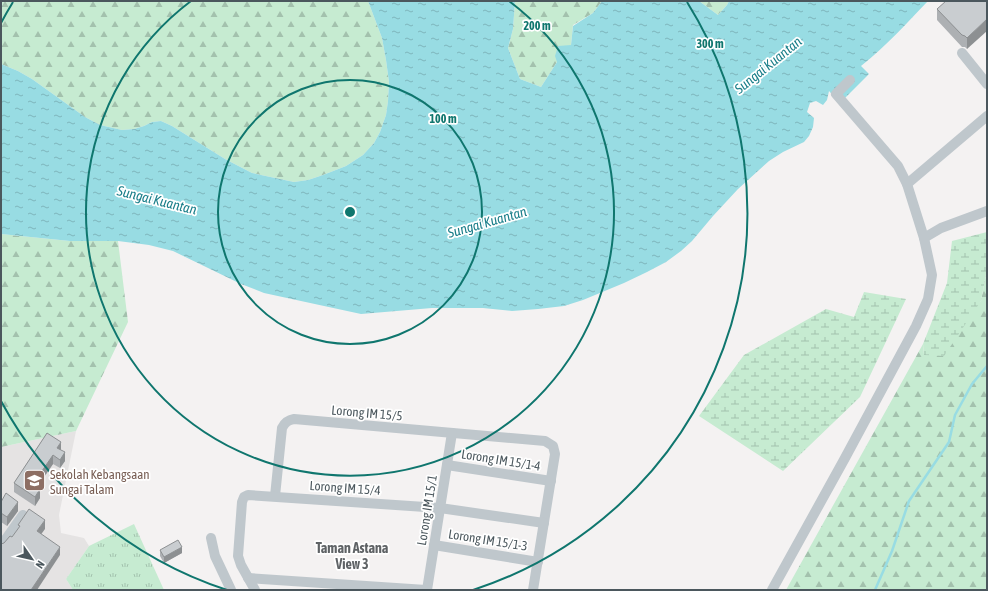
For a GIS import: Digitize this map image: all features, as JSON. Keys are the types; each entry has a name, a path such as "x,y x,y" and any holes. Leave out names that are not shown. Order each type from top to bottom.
{"street":[{"path":"962,53 987,84"},
{"path":"772,590 916,326 928,299 932,275 924,238 907,184 898,166 836,94 850,80"},
{"path":"907,184 987,116"},
{"path":"924,238 941,228 987,211"},
{"name":"Lorong IM 15/5","path":"275,496 282,428 286,422 294,419 545,441 553,446 555,454 533,590"},
{"name":"Lorong IM 15/1","path":"427,590 452,433"},
{"name":"Lorong IM 15/1-4","path":"447,465 551,481"},
{"name":"Lorong IM 15/4","path":"248,578 238,556 242,502 244,497 248,495 440,508 544,523"},
{"path":"1,546 23,515"},
{"path":"211,538 215,556 230,590"},
{"name":"Lorong IM 15/1-3","path":"434,545 538,562"},
{"path":"248,578 255,590"},
{"path":"248,578 427,590"}],"shaded area":[{"name":"Sekolah Kebangsaan Sungai Talam","path":"76,431 59,515 61,533 84,538 89,546 66,579 73,590 1,590 1,447"}],"green space":[{"path":"1,1 368,1 382,38 386,60 389,82 386,115 374,143 363,155 346,166 308,180 294,182 252,173 225,159 172,126 161,121 152,122 134,129 122,130 100,125 85,117 32,79 1,64"},
{"path":"515,1 602,1 593,13 573,25 571,45 557,62 541,87 520,79 508,48 513,29"},
{"path":"699,1 729,1 718,15"},
{"path":"987,232 987,269 981,301 944,356 924,355 923,344 947,283 952,241"},
{"path":"1,234 70,241 118,241 128,322 76,431 1,447"},
{"path":"987,269 987,590 786,590 923,344 924,355 981,301"},
{"path":"864,292 906,299 860,397 783,471 699,416 744,355 826,309 854,317"},
{"path":"134,524 164,590 73,590 66,579 89,546"}],"water":[{"name":"Sungai Kuantan","path":"368,1 515,1 513,29 508,48 520,79 541,87 557,62 555,56 558,46 571,45 573,26 593,13 602,1 699,1 718,15 729,1 928,1 887,43 861,66 869,74 840,103 829,91 827,100 823,105 816,101 810,103 807,112 814,118 813,127 809,136 804,142 783,152 769,161 738,189 692,241 681,251 666,262 624,283 564,306 512,311 483,308 432,308 361,314 264,293 241,284 173,251 149,245 118,241 70,241 1,234 1,64 32,79 85,117 100,125 122,130 134,129 152,122 161,121 172,126 225,159 252,173 294,182 308,180 346,166 363,155 374,143 386,115 389,82 386,60 382,38"}],"building":[{"path":"946,1 987,1 987,19 967,38 962,35 937,9"},
{"path":"47,433 61,442 57,448 65,452 60,460 53,455 33,484 40,489 35,497 14,483"},
{"path":"6,493 18,502 7,517 1,513 1,502"},
{"path":"29,509 45,520 37,531 60,547 31,590 1,590 1,544 4,543 10,536 12,537"},
{"path":"178,540 182,547 164,557 160,550"}],"waterway":[{"path":"875,590 892,551 909,501 949,442 955,415 972,384 987,366"}],"place":[{"name":"Sekolah Kebangsaan Sungai Talam","path":"34,481"}],"district":[{"name":"Taman Astana View 3","path":"352,556"}]}
